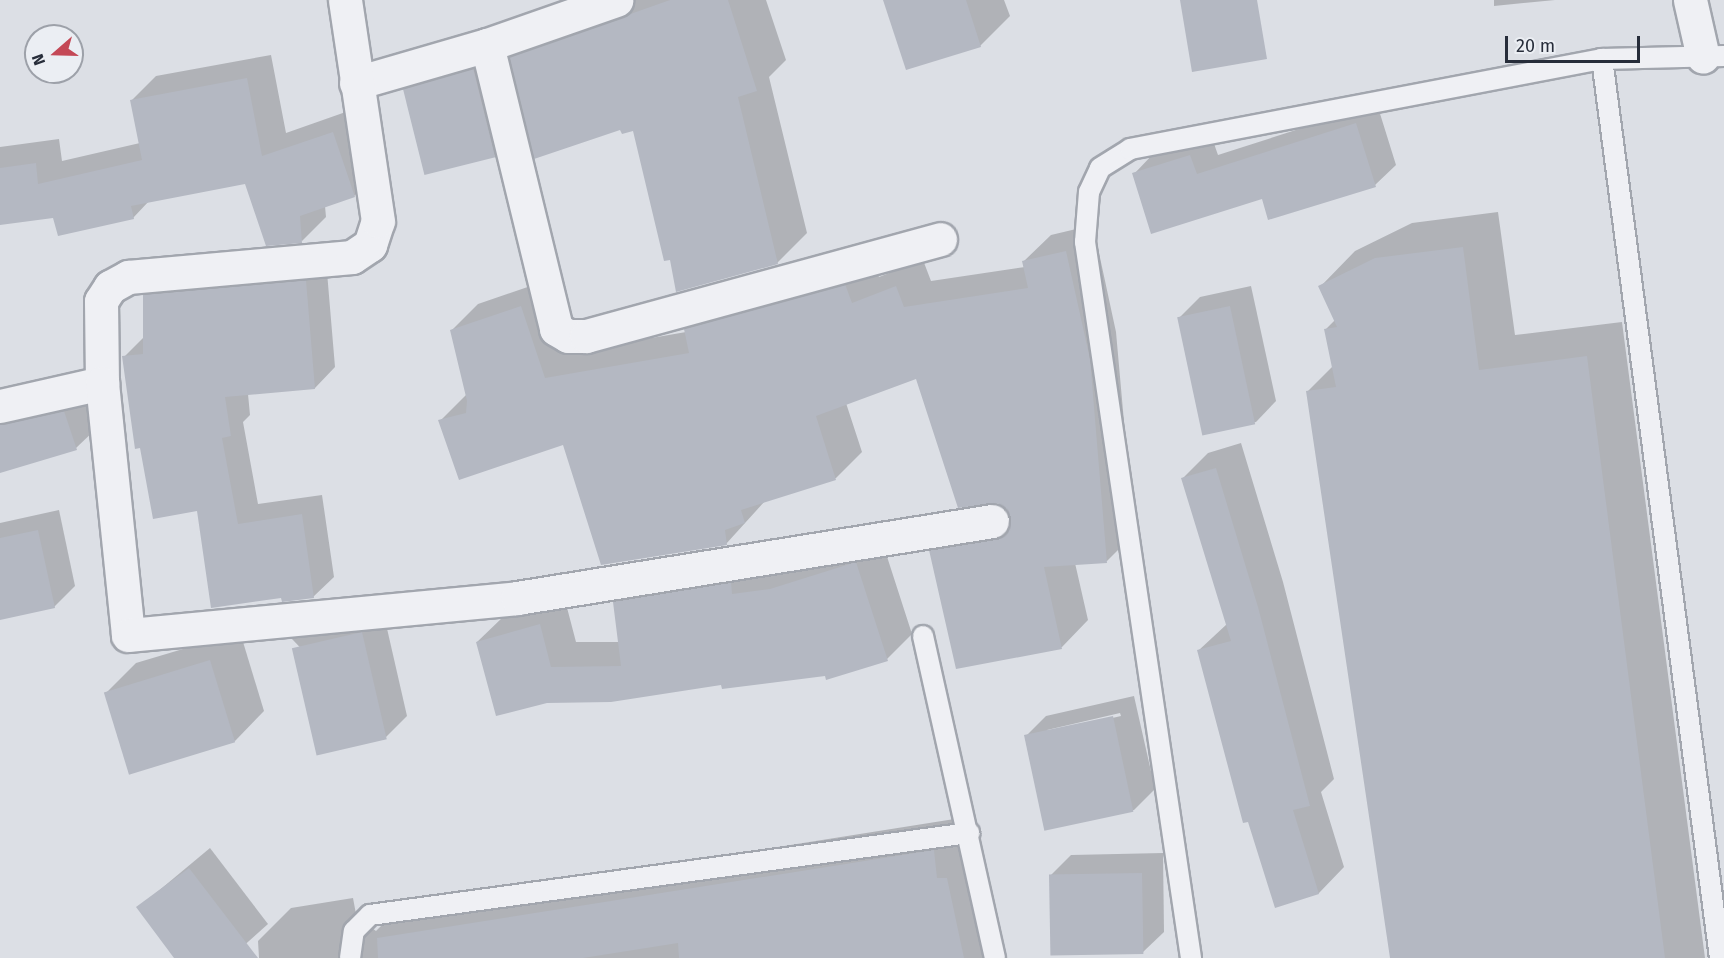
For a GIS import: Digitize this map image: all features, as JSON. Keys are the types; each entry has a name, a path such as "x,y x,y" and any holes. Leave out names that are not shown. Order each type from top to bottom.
{"street":[{"path":"345,0 378,221 370,245 352,257 128,277 110,287 101,301 102,383 128,635 517,598 992,521"},
{"path":"356,83 487,45 616,0"},
{"path":"1689,0 1714,57"},
{"path":"487,45 556,329 568,336 586,336 940,239"},
{"path":"0,406 102,383"}],"lane":[{"path":"1191,958 1084,242 1089,192 1100,168 1130,149 1602,59 1714,57"},
{"path":"1602,59 1720,958"},
{"path":"923,636 969,833 995,958"},
{"path":"350,958 354,931 370,915 969,833"}],"building":[{"path":"670,0 728,0 757,91 738,97 778,264 676,292 670,260 664,261 633,131 622,134 620,130 534,159 509,57"},
{"path":"883,0 966,0 981,47 906,70"},
{"path":"1180,0 1257,0 1267,59 1192,72"},
{"path":"473,68 495,157 424,175 402,86"},
{"path":"247,78 262,156 333,132 355,197 300,216 302,243 266,246 245,184 131,206 134,219 58,236 53,218 0,225 0,168 36,163 38,184 142,160 130,100"},
{"path":"1356,123 1376,187 1268,220 1262,199 1151,234 1132,173 1190,155 1197,174"},
{"path":"1463,247 1479,370 1587,356 1665,958 1390,958 1306,391 1336,387 1324,329 1337,327 1318,286 1375,258"},
{"path":"1066,251 1090,359 1107,563 1044,567 1062,649 956,669 929,550 996,539 1009,528 1011,519 998,503 958,508 916,379 816,416 836,480 741,510 745,523 725,530 727,545 601,565 563,445 459,480 438,420 466,413 467,401 450,330 521,306 545,378 689,353 684,329 845,284 852,303 896,286 904,307 1028,288 1022,261"},
{"path":"306,280 315,389 225,397 231,436 222,438 238,524 302,514 314,598 282,602 281,598 211,608 197,511 153,519 140,448 135,449 122,356 143,354 143,294"},
{"path":"1230,306 1255,424 1202,436 1177,317"},
{"path":"64,411 77,450 0,473 0,424"},
{"path":"1216,468 1258,607 1310,806 1293,810 1319,894 1275,908 1248,822 1243,823 1197,650 1231,641 1181,478"},
{"path":"38,530 55,608 0,620 0,538"},
{"path":"856,562 888,661 826,680 825,676 722,689 721,685 611,702 547,703 496,716 476,642 540,624 551,667 621,666 613,602 731,582 732,594 770,589"},
{"path":"362,632 387,739 317,755 292,648"},
{"path":"210,660 235,742 129,775 104,692"},
{"path":"1113,716 1133,812 1044,831 1024,735"},
{"path":"934,850 937,878 947,878 964,958 679,958 678,943 583,958 378,958 377,938"},
{"path":"189,868 258,958 174,958 136,907"},
{"path":"1142,873 1143,954 1050,956 1049,875"}]}
